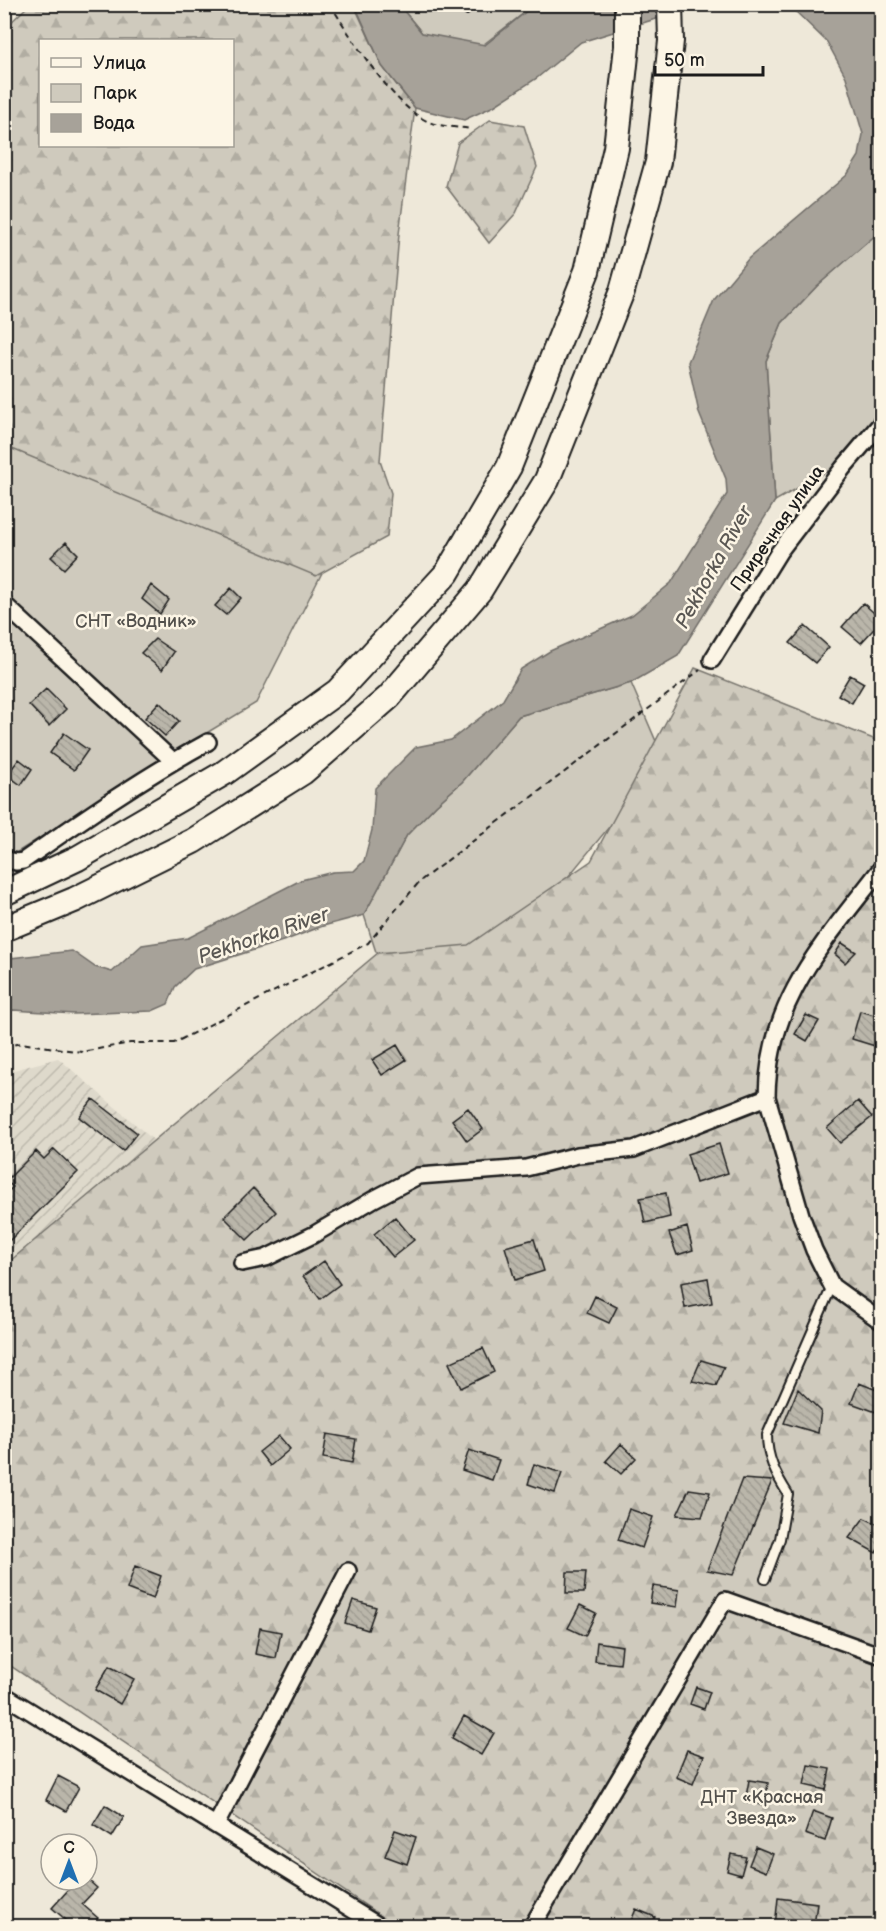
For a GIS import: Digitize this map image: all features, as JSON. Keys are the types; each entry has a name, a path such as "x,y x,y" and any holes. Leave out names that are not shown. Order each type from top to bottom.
{"main road":[{"path":"4,893 78,858 224,773 338,690 447,573 509,467 587,271 616,148 627,46 627,4"},
{"path":"4,929 74,900 193,841 303,772 389,697 480,590 547,480 622,291 658,162 671,41 670,4"}],"street":[{"name":"Приречная улица","path":"712,660 779,552 843,468 882,422"},
{"path":"4,604 173,761"},
{"path":"4,859 23,861 108,802 208,742"},
{"path":"882,867 818,948 793,988 775,1038 767,1084 767,1097 801,1215 814,1250 832,1286 882,1322"},
{"path":"242,1263 266,1258 313,1235 418,1176 526,1168 578,1155 634,1149 767,1097"},
{"path":"216,1825 348,1571"},
{"path":"532,1926 724,1600 882,1656"},
{"path":"4,1695 379,1926"}],"lane":[{"path":"765,1579 780,1539 788,1494 775,1474 767,1447 767,1435 832,1286"}],"path":[{"path":"330,4 356,45 399,101 429,122 471,129"},
{"path":"445,4 466,15 488,4"},
{"path":"4,1047 21,1043 82,1052 130,1043 174,1043 368,942 420,881 681,686 712,660"}],"shaded area":[{"path":"58,1058 157,1143 5,1269 5,1068 14,1070"}],"green space":[{"path":"29,5 354,5 382,66 415,108 399,234 380,461 391,493 387,537 316,576 5,446 5,28"},
{"path":"399,5 540,5 528,10 475,51 422,33"},
{"path":"490,120 524,126 537,167 516,213 489,243 446,186 458,143"},
{"path":"881,229 881,441 775,501 766,361 782,323 817,286"},
{"name":"СНТ «Водник»","path":"4,427 331,555 256,703 16,853 5,857"},
{"name":"ДНТ «Красная Звезда»","path":"695,668 881,742 882,1246 874,1261 882,1265 881,1926 396,1926 5,1662 4,1266 378,953 468,945 591,861"},
{"path":"631,683 664,760 499,961 376,952 364,915 407,835 462,782 519,716"}],"water":[{"path":"355,5 399,5 422,33 485,45 528,10 540,5 701,5 581,42 537,78 494,106 464,120 415,108 382,66"},
{"name":"Pekhorka River","path":"789,5 876,5 881,11 881,226 878,233 817,286 782,323 766,361 775,501 678,656 631,683 519,716 462,782 407,835 364,915 323,926 194,969 175,987 168,1004 152,1011 74,1014 13,1010 5,1013 5,960 72,951 95,967 112,972 142,945 188,938 301,880 333,872 354,871 364,861 372,830 375,788 416,747 451,740 503,700 521,669 550,651 632,615 671,583 727,494 726,479 699,413 688,362 714,300 749,258 847,175 859,156 863,134 846,77 827,42"}],"building":[{"path":"66,542 78,554 64,569 51,557"},
{"path":"151,585 169,600 160,614 142,599"},
{"path":"231,588 241,598 226,615 215,606"},
{"path":"863,603 882,620 861,643 842,627"},
{"path":"805,626 829,647 815,663 790,643"},
{"path":"155,639 174,652 162,670 141,653"},
{"path":"850,675 864,683 852,703 838,695"},
{"path":"46,689 66,709 49,726 29,705"},
{"path":"159,702 179,721 165,736 145,718"},
{"path":"64,733 88,750 74,770 50,753"},
{"path":"19,759 32,769 21,785 7,775"},
{"path":"842,943 856,952 845,963 835,954"},
{"path":"860,1011 882,1017 882,1025 875,1046 852,1039"},
{"path":"806,1015 819,1021 807,1041 795,1034"},
{"path":"397,1045 406,1060 382,1075 372,1060"},
{"path":"93,1099 137,1133 123,1151 79,1117"},
{"path":"858,1101 872,1117 840,1143 827,1128"},
{"path":"468,1108 483,1129 467,1141 452,1120"},
{"path":"719,1144 728,1173 696,1183 687,1154"},
{"path":"54,1149 78,1172 4,1246 4,1195 13,1187 6,1181 36,1151 44,1159"},
{"path":"253,1188 276,1212 247,1240 224,1217"},
{"path":"666,1193 670,1217 645,1223 640,1198"},
{"path":"395,1217 414,1240 393,1257 374,1234"},
{"path":"687,1227 693,1250 677,1255 669,1233"},
{"path":"534,1239 544,1271 515,1280 505,1247"},
{"path":"324,1261 340,1284 320,1299 303,1276"},
{"path":"708,1278 712,1303 685,1308 681,1283"},
{"path":"595,1296 617,1307 609,1323 587,1313"},
{"path":"483,1348 494,1372 461,1388 449,1363"},
{"path":"701,1360 724,1367 716,1386 692,1381"},
{"path":"859,1383 882,1392 876,1412 851,1403"},
{"path":"798,1389 821,1411 818,1433 784,1423"},
{"path":"327,1434 356,1439 352,1463 323,1458"},
{"path":"279,1436 290,1449 270,1466 259,1452"},
{"path":"621,1444 636,1458 621,1474 606,1461"},
{"path":"469,1450 499,1460 492,1480 462,1470"},
{"path":"534,1464 562,1473 555,1493 528,1484"},
{"path":"742,1479 772,1481 733,1575 707,1570"},
{"path":"689,1489 710,1492 702,1517 677,1515"},
{"path":"629,1509 653,1517 642,1548 618,1540"},
{"path":"864,1518 882,1526 882,1543 876,1553 849,1538"},
{"path":"135,1566 161,1576 153,1599 127,1589"},
{"path":"567,1572 586,1572 584,1593 566,1593"},
{"path":"653,1586 679,1590 677,1607 650,1603"},
{"path":"353,1600 376,1607 368,1630 345,1623"},
{"path":"580,1605 596,1613 585,1636 568,1628"},
{"path":"260,1628 281,1632 276,1658 255,1654"},
{"path":"597,1642 622,1646 620,1664 595,1661"},
{"path":"109,1666 134,1679 120,1704 95,1690"},
{"path":"696,1687 710,1692 704,1709 690,1704"},
{"path":"464,1716 494,1733 481,1755 452,1738"},
{"path":"687,1750 704,1756 693,1784 676,1777"},
{"path":"808,1765 830,1769 826,1790 804,1785"},
{"path":"58,1776 79,1787 66,1811 46,1800"},
{"path":"749,1780 768,1783 765,1805 745,1802"},
{"path":"105,1805 124,1817 112,1837 93,1825"},
{"path":"813,1811 832,1818 825,1841 805,1834"},
{"path":"395,1830 416,1837 407,1864 385,1856"},
{"path":"756,1847 773,1854 766,1872 749,1865"},
{"path":"731,1854 746,1857 741,1875 727,1871"},
{"path":"66,1892 93,1892 82,1904 98,1918 90,1926 73,1926 52,1908"},
{"path":"778,1898 817,1903 814,1926 775,1926"},
{"path":"636,1909 655,1917 652,1926 629,1926"}]}
